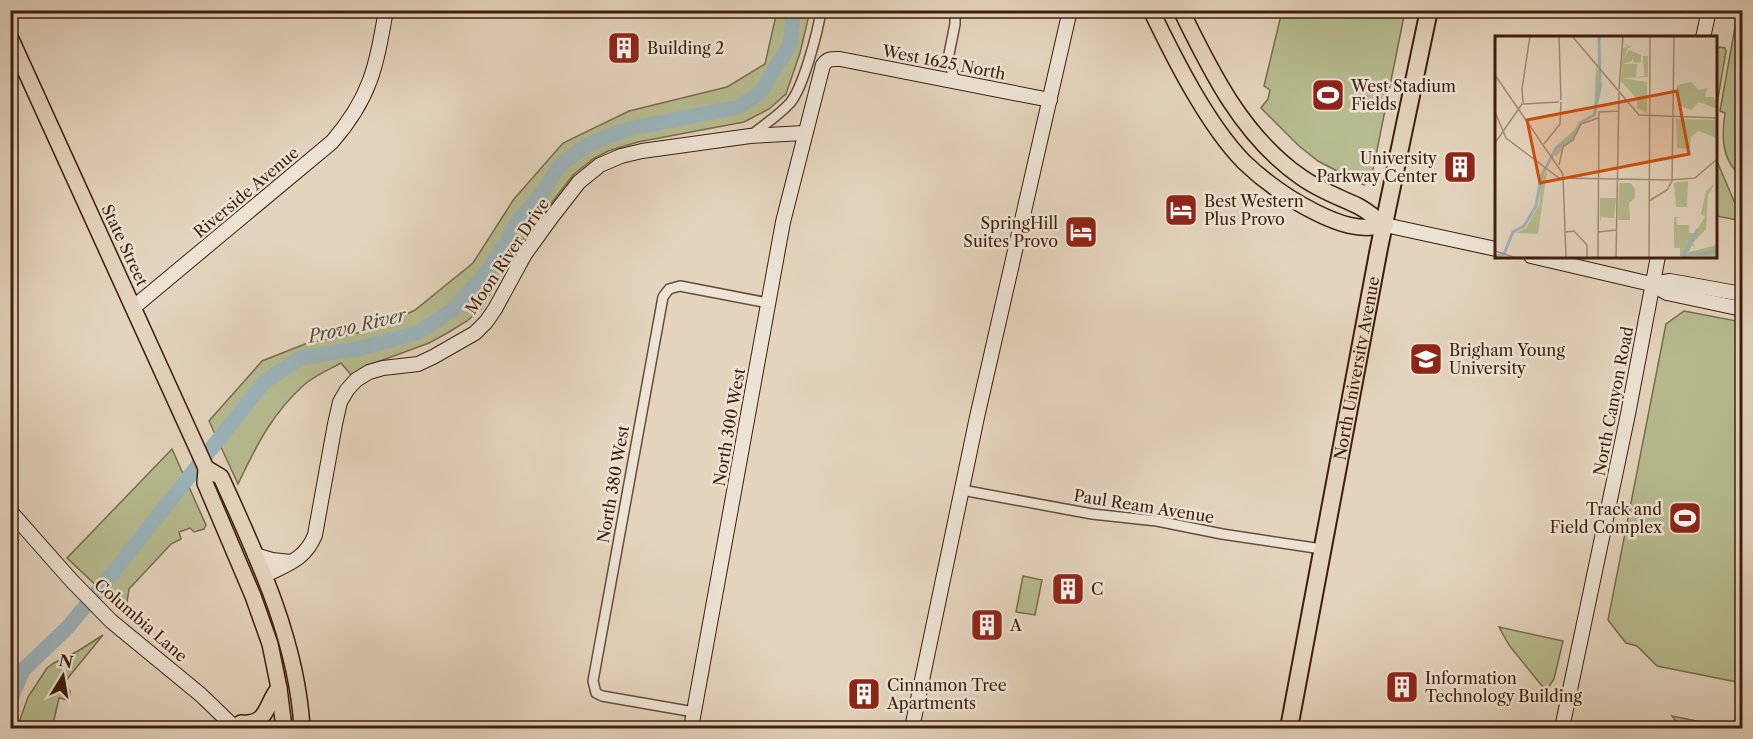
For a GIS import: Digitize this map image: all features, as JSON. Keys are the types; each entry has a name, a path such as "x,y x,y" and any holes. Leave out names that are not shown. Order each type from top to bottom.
{"highway":[{"name":"North University Avenue","path":"1289,729 1384,225 1429,10"}],"main road":[{"path":"1151,10 1213,122 1233,150 1256,172 1286,196 1320,215 1355,227 1367,228 1384,225"},
{"path":"1181,10 1206,61 1230,101 1262,144 1300,177 1319,189 1360,207 1384,225"},
{"name":"State Street","path":"10,37 206,468 204,483 239,563 270,644 284,729"},
{"name":"State Street","path":"206,468 221,477 264,576 287,642 302,729"},
{"path":"239,563 246,564 256,574 264,576"},
{"path":"238,726 264,716 279,688"}],"street":[{"name":"Riverside Avenue","path":"134,307 332,142 356,111 366,92 378,54 386,10"},
{"path":"750,136 771,121 791,101 800,87 821,10"},
{"path":"955,10 955,24 948,59 955,81"},
{"path":"912,729 962,490 1070,10"},
{"path":"1703,36 1708,10"},
{"name":"West 1625 North","path":"831,59 1050,100"},
{"name":"North 300 West","path":"691,729 783,222 823,65 831,59"},
{"path":"750,136 805,133"},
{"name":"Moon River Drive","path":"264,576 302,556 312,544 340,402 356,380 376,370 418,364 475,333 495,309 525,254 550,218 579,182 600,165 621,156 642,151 750,136"},
{"path":"1384,225 1495,249"},
{"path":"1540,258 1652,284 1667,293 1743,309"},
{"name":"North Canyon Road","path":"1562,729 1646,325 1658,258"},
{"path":"1652,284 1670,281 1738,294"},
{"name":"North 380 West","path":"694,712 602,696 596,693 593,681 661,302 665,293 675,287 686,286 768,303"},
{"name":"Paul Ream Avenue","path":"962,490 1083,513 1157,521 1222,534 1322,549"},
{"name":"Columbia Lane","path":"10,511 111,621 238,726"},
{"path":"255,555 291,562"}],"green space":[{"path":"1738,10 1742,11 1742,169 1737,172 1725,152 1723,129 1725,113 1720,111"},
{"path":"777,11 810,11 800,53 786,94 769,109 744,122 638,142 608,151 593,159 573,175 523,240 481,309 467,321 429,343 372,364 353,377 341,363 309,381 274,418 238,484 209,421 262,361 305,344 375,329 415,310 473,263 514,199 563,143 629,111 727,87 765,64"},
{"name":"West Stadium Fields","path":"1282,11 1405,11 1371,180 1364,185 1318,161 1299,146 1261,108 1268,99 1270,90 1264,86"},
{"path":"1725,48 1726,51 1717,104 1717,49"},
{"path":"1717,161 1740,215 1737,220 1717,216"},
{"name":"Track and Field Complex","path":"1684,311 1742,322 1742,683 1657,666 1637,646 1626,643 1608,620 1666,324"},
{"path":"172,449 206,525 204,529 194,532 190,528 179,532 181,539 171,544 129,589 124,607 118,606 67,558"},
{"path":"1023,576 1042,580 1035,615 1016,612"},
{"path":"1499,627 1563,641 1554,679 1546,691 1509,645"},
{"path":"103,635 63,684 70,691 69,700 59,698 53,724 45,722 42,728 17,728 28,697 47,668"},
{"path":"1672,716 1706,723 1708,728 1681,728"}],"waterway":[{"name":"Provo River","path":"10,701 23,670 67,628 264,382 300,358 361,348 417,333 453,310 493,264 518,221 544,190 560,165 587,145 628,129 738,107 760,93 790,44 794,10"}],"place":[{"name":"Building 2","path":"624,48"},
{"name":"West Stadium Fields","path":"1328,95"},
{"name":"University Parkway Center","path":"1460,167"},
{"name":"Best Western Plus Provo","path":"1181,210"},
{"name":"SpringHill Suites Provo","path":"1081,232"},
{"name":"Brigham Young University","path":"1426,359"},
{"name":"Track and Field Complex","path":"1685,518"},
{"name":"C","path":"1068,589"},
{"name":"A","path":"987,625"},
{"name":"Information Technology Building","path":"1402,687"},
{"name":"Cinnamon Tree Apartments","path":"864,694"}]}
